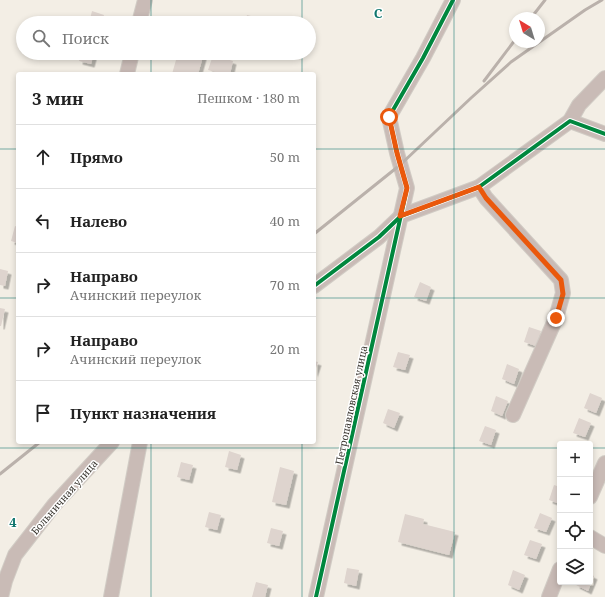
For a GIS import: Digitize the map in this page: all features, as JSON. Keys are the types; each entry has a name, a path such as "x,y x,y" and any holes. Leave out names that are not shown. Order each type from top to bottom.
{"street":[{"path":"141,16 145,0"},
{"name":"Петропавловская улица","path":"316,597 407,188 389,117 423,58 453,0"},
{"path":"127,72 130,60"},
{"path":"316,284 379,237 400,216 479,187 570,121 579,105 605,78"},
{"path":"570,121 605,134"},
{"path":"479,187 486,198 561,280 563,294 556,318 513,415"},
{"name":"Больничная улица","path":"1,597 5,581 15,555 54,505 110,444"},
{"path":"111,597 140,444"},
{"path":"593,490 605,463"},
{"path":"593,539 605,546"},
{"path":"549,597 557,577"}],"building":[{"path":"92,11 104,15 104,16 91,16"},
{"path":"79,60 92,60 91,64"},
{"path":"176,60 202,60 199,72 173,72"},
{"path":"211,60 233,61 230,72 215,72 208,70"},
{"path":"15,226 16,242 11,241"},
{"path":"0,269 8,271 5,286 0,285"},
{"path":"420,282 431,287 426,301 414,297"},
{"path":"0,308 5,309 1,326 0,326"},
{"path":"529,327 541,331 536,346 524,342"},
{"path":"398,352 410,355 405,370 393,367"},
{"path":"507,364 519,369 514,384 502,379"},
{"path":"590,393 602,398 596,413 584,408"},
{"path":"496,396 508,401 502,416 491,411"},
{"path":"388,409 400,413 394,428 383,423"},
{"path":"579,418 591,423 585,437 573,433"},
{"path":"485,426 496,430 491,445 479,441"},
{"path":"229,451 241,455 237,470 225,467"},
{"path":"181,462 193,465 189,480 177,477"},
{"path":"280,467 294,471 286,505 272,502"},
{"path":"554,485 557,486 557,503 549,500"},
{"path":"209,512 221,515 217,530 205,527"},
{"path":"540,513 552,518 546,532 534,528"},
{"path":"405,514 424,519 423,524 455,532 449,555 398,542"},
{"path":"271,528 283,531 279,546 267,543"},
{"path":"530,540 542,544 536,559 524,555"},
{"path":"347,568 359,570 356,586 344,583"},
{"path":"513,570 525,575 519,590 508,585"},
{"path":"256,582 268,585 265,597 252,597"},
{"path":"576,585 590,585 588,591"}],"railway":[{"path":"536,12 545,0"},
{"path":"316,232 400,165 511,62 585,10 602,0"},
{"path":"484,81 509,48"},
{"path":"0,474 38,444"}],"cycle path":[{"path":"316,597 407,188 389,117 423,58 453,0"},
{"path":"316,284 379,237 401,216 479,187 570,121 605,134"}],"route":[{"path":"389,117 407,188 400,216 479,187 486,198 561,280 563,294 556,318"}]}
